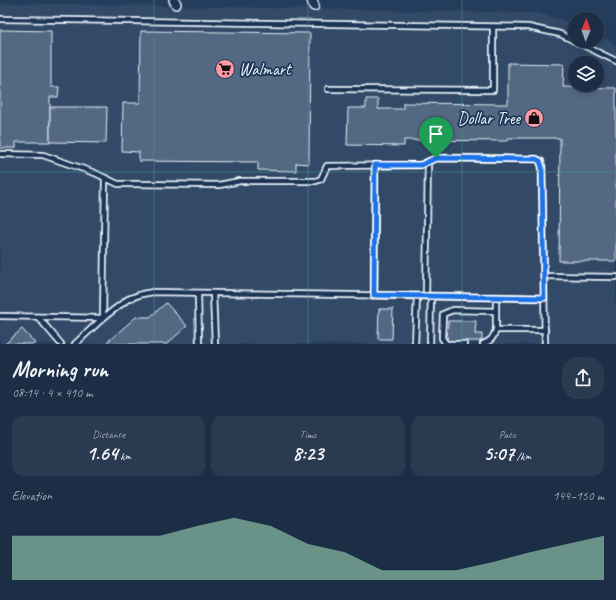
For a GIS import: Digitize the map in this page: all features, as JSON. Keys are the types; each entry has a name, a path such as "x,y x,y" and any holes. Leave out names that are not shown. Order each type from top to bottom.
{"lane":[{"path":"0,19 528,27 560,34 616,61"},
{"path":"328,89 493,90 493,27"},
{"path":"0,154 43,155 55,158 118,184 218,185 240,181 316,181 321,179 327,166 421,165 436,158 536,159 540,161 542,167 545,344"},
{"path":"428,162 428,296 430,344"},
{"path":"374,295 375,165"},
{"path":"103,318 104,178"},
{"path":"544,276 616,277"},
{"path":"75,344 103,318 128,299 153,292 544,298"},
{"path":"198,293 199,344"},
{"path":"213,293 215,344"},
{"path":"415,344 416,296"},
{"path":"482,344 493,338 496,330 496,297"},
{"path":"464,344 446,344 442,338 443,314 453,310 496,311"},
{"path":"0,316 103,318"},
{"path":"38,317 61,344"},
{"path":"496,330 545,330"}],"shaded area":[{"path":"0,3 537,13 568,22 568,48 604,48 604,38 610,41 616,45 616,344 0,344"}],"building":[{"path":"0,30 51,31 51,87 59,87 58,97 50,97 50,142 16,142 16,148 0,148"},
{"name":"Walmart","path":"141,31 310,33 309,164 296,163 296,171 258,170 258,162 139,161 139,152 122,151 123,103 140,103"},
{"path":"508,63 564,64 563,87 568,87 568,92 604,92 604,88 616,88 616,261 559,261 560,138 508,138 508,141 404,140 404,146 347,145 348,108 366,108 366,99 378,99 378,109 403,109 403,103 508,104"},
{"path":"50,107 107,107 106,143 50,142"},
{"path":"166,303 187,326 167,344 105,344 136,317 150,317"},
{"path":"379,309 393,309 392,339 378,339"},
{"path":"448,321 476,321 475,334 482,334 482,341 447,341"},
{"path":"22,329 36,344 5,344"}],"place":[{"name":"Walmart","path":"225,69"},
{"name":"Dollar Tree","path":"534,118"}],"route":[{"path":"436,158 536,159 540,161 542,167 544,298 374,295 375,165 421,165 436,158"}]}
